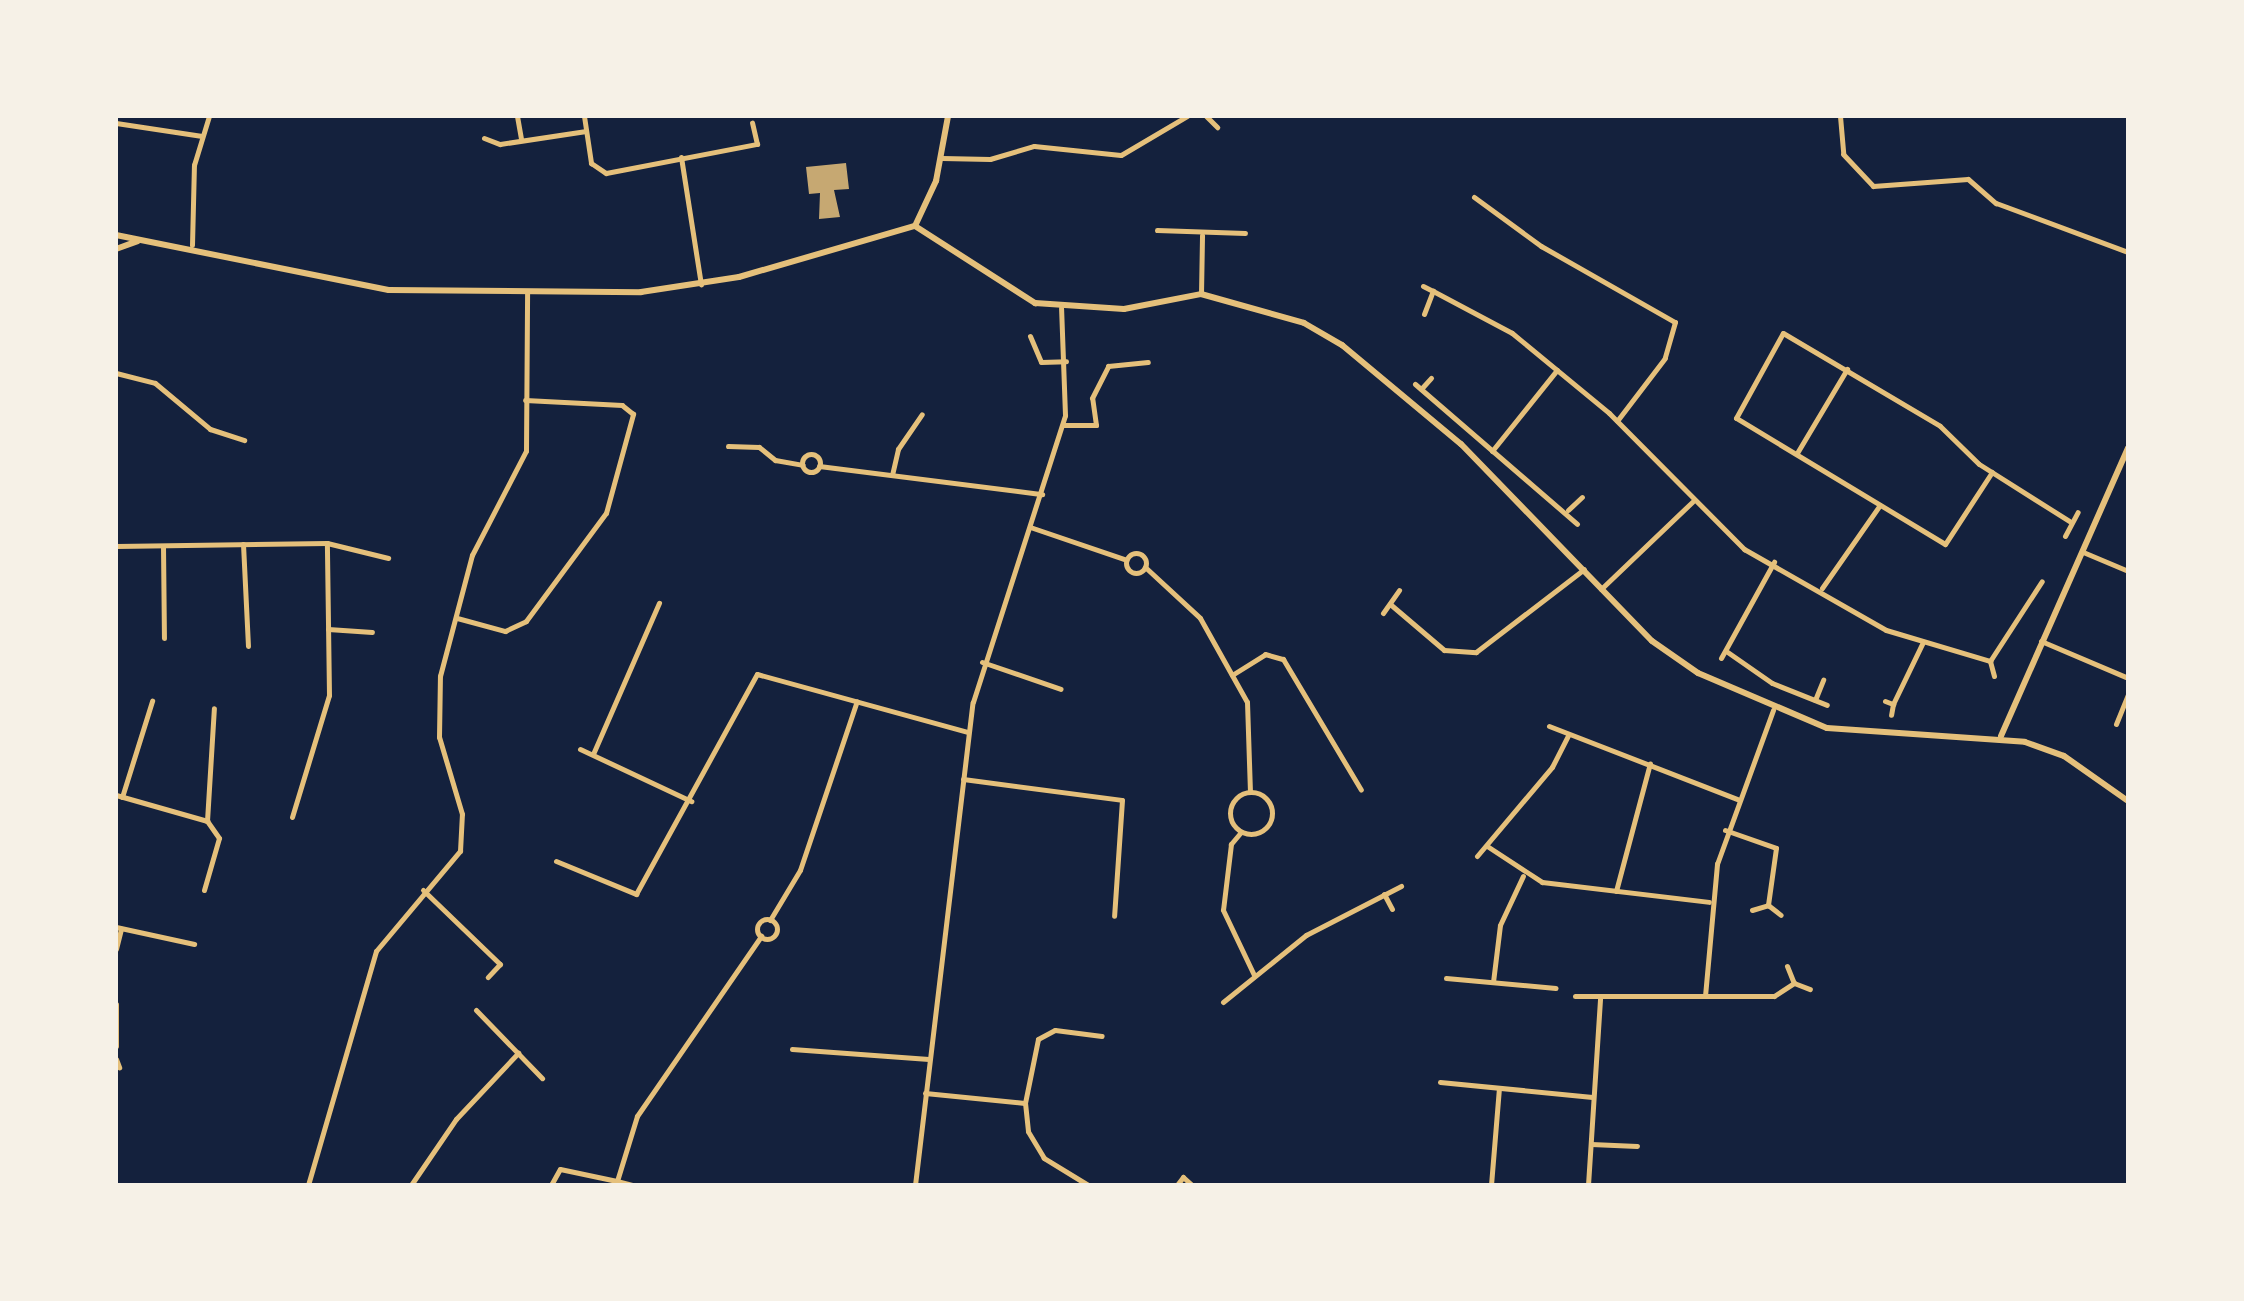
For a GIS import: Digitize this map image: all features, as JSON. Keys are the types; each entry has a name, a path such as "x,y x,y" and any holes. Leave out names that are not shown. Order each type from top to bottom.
{"street":[{"path":"192,245 202,136 209,116"},
{"path":"517,116 521,139"},
{"path":"584,116 591,163 606,173 757,144 752,123"},
{"path":"915,226 942,158 948,116"},
{"path":"942,158 990,159 1034,146 1121,155 1187,116"},
{"path":"1206,116 1217,127"},
{"path":"1840,116 1840,145 1855,173 1883,188 1968,179 1996,203 2128,252"},
{"path":"116,123 202,136"},
{"path":"484,138 521,139 586,131"},
{"path":"681,157 701,285"},
{"path":"1474,197 1541,246 1675,322 1665,358 1617,421"},
{"path":"116,235 192,245 323,282 527,291 701,285 915,226"},
{"path":"915,226 997,283 1061,308 1124,309 1201,294 1234,298 1342,345 1518,497 1601,589 1686,665 1773,710 1884,737 2001,736 2064,756 2128,801"},
{"path":"1157,230 1202,235 1245,233"},
{"path":"1201,294 1202,235"},
{"path":"116,249 141,240"},
{"path":"1423,286 1512,333 1557,370 1617,421 1727,538 1822,588 1855,615 1923,642 1990,661"},
{"path":"309,1185 376,951 423,890 460,851 462,814 439,737 440,676 472,555 526,451 527,291"},
{"path":"1424,314 1433,291"},
{"path":"915,1185 968,732 982,662 1042,494 1063,425 1066,361 1061,308"},
{"path":"1992,472 1945,544 1736,418 1783,333 1940,426 1992,472 2069,521"},
{"path":"1030,336 1041,362 1066,361"},
{"path":"1063,425 1096,425 1092,398 1108,366 1148,362"},
{"path":"1797,453 1847,369"},
{"path":"1492,451 1557,370"},
{"path":"116,373 155,383 210,429 244,440"},
{"path":"1421,389 1431,378"},
{"path":"1415,384 1492,451 1568,510 1577,524"},
{"path":"457,618 505,631 526,621 606,513 633,414 622,405 525,400"},
{"path":"892,475 898,449 922,414"},
{"path":"728,446 759,447 775,460 803,465 811,472 819,466"},
{"path":"2001,736 2040,641 2099,519 2128,448"},
{"path":"803,465 810,455 819,466 1042,494"},
{"path":"1568,510 1582,497"},
{"path":"1601,589 1692,502"},
{"path":"1822,588 1880,505"},
{"path":"2065,536 2069,521 2078,512"},
{"path":"1030,527 1127,560 1134,572 1145,567"},
{"path":"292,817 329,695 327,543"},
{"path":"116,546 327,543 388,558"},
{"path":"243,544 248,646"},
{"path":"163,546 164,638"},
{"path":"2083,552 2128,571"},
{"path":"1127,560 1140,553 1145,567 1200,618 1232,675 1250,714 1243,737 1250,792"},
{"path":"1721,658 1774,562"},
{"path":"1390,604 1444,650 1476,652 1584,569"},
{"path":"1994,676 1990,661 2042,581"},
{"path":"2030,584 2037,589"},
{"path":"1383,613 1399,590"},
{"path":"593,754 659,603"},
{"path":"328,629 372,632"},
{"path":"2040,641 2128,678"},
{"path":"1891,715 1893,704 1923,642"},
{"path":"1726,651 1827,705"},
{"path":"1232,675 1265,654 1283,659 1361,790"},
{"path":"982,662 1061,689"},
{"path":"556,861 636,894 692,801 747,680 757,674 968,732"},
{"path":"1815,700 1823,680"},
{"path":"2116,724 2128,694"},
{"path":"152,701 119,796 207,821"},
{"path":"617,1181 637,1116 761,936 758,924 770,920 800,870 857,701"},
{"path":"1885,701 1893,704"},
{"path":"204,890 219,838 207,821 214,708"},
{"path":"1705,996 1709,902 1725,830 1773,710"},
{"path":"1549,726 1737,799"},
{"path":"1477,856 1552,767 1568,735"},
{"path":"580,749 692,801"},
{"path":"1616,891 1650,763"},
{"path":"963,779 1122,800 1114,916"},
{"path":"1241,832 1231,809 1250,792"},
{"path":"1241,832 1255,833 1270,821 1268,801 1250,792"},
{"path":"1725,830 1776,848 1768,905"},
{"path":"1241,832 1231,844 1223,910 1254,975"},
{"path":"1487,846 1523,876 1709,902"},
{"path":"1493,982 1500,925 1523,876"},
{"path":"1223,1002 1306,935 1401,886"},
{"path":"423,890 500,964 488,977"},
{"path":"1384,894 1392,909"},
{"path":"1752,910 1768,905"},
{"path":"1768,905 1781,915"},
{"path":"761,936 775,935 770,920"},
{"path":"116,949 118,928 194,944"},
{"path":"1787,966 1794,983 1810,989"},
{"path":"1446,978 1556,988"},
{"path":"1575,996 1774,996 1794,983"},
{"path":"1588,1185 1600,997"},
{"path":"116,1004 116,1046"},
{"path":"476,1010 542,1078"},
{"path":"1088,1185 1044,1158 1028,1131 1025,1103 1038,1039 1055,1030 1102,1036"},
{"path":"792,1049 929,1059"},
{"path":"411,1185 456,1119 518,1053"},
{"path":"116,1059 119,1067"},
{"path":"1440,1082 1592,1097"},
{"path":"1491,1185 1499,1088"},
{"path":"925,1093 1025,1103"},
{"path":"1591,1144 1637,1146"},
{"path":"551,1185 560,1169 632,1185"},
{"path":"1177,1185 1183,1177 1192,1185"}],"building":[{"path":"846,163 849,189 834,190 840,217 819,219 820,193 809,194 806,167"}]}
